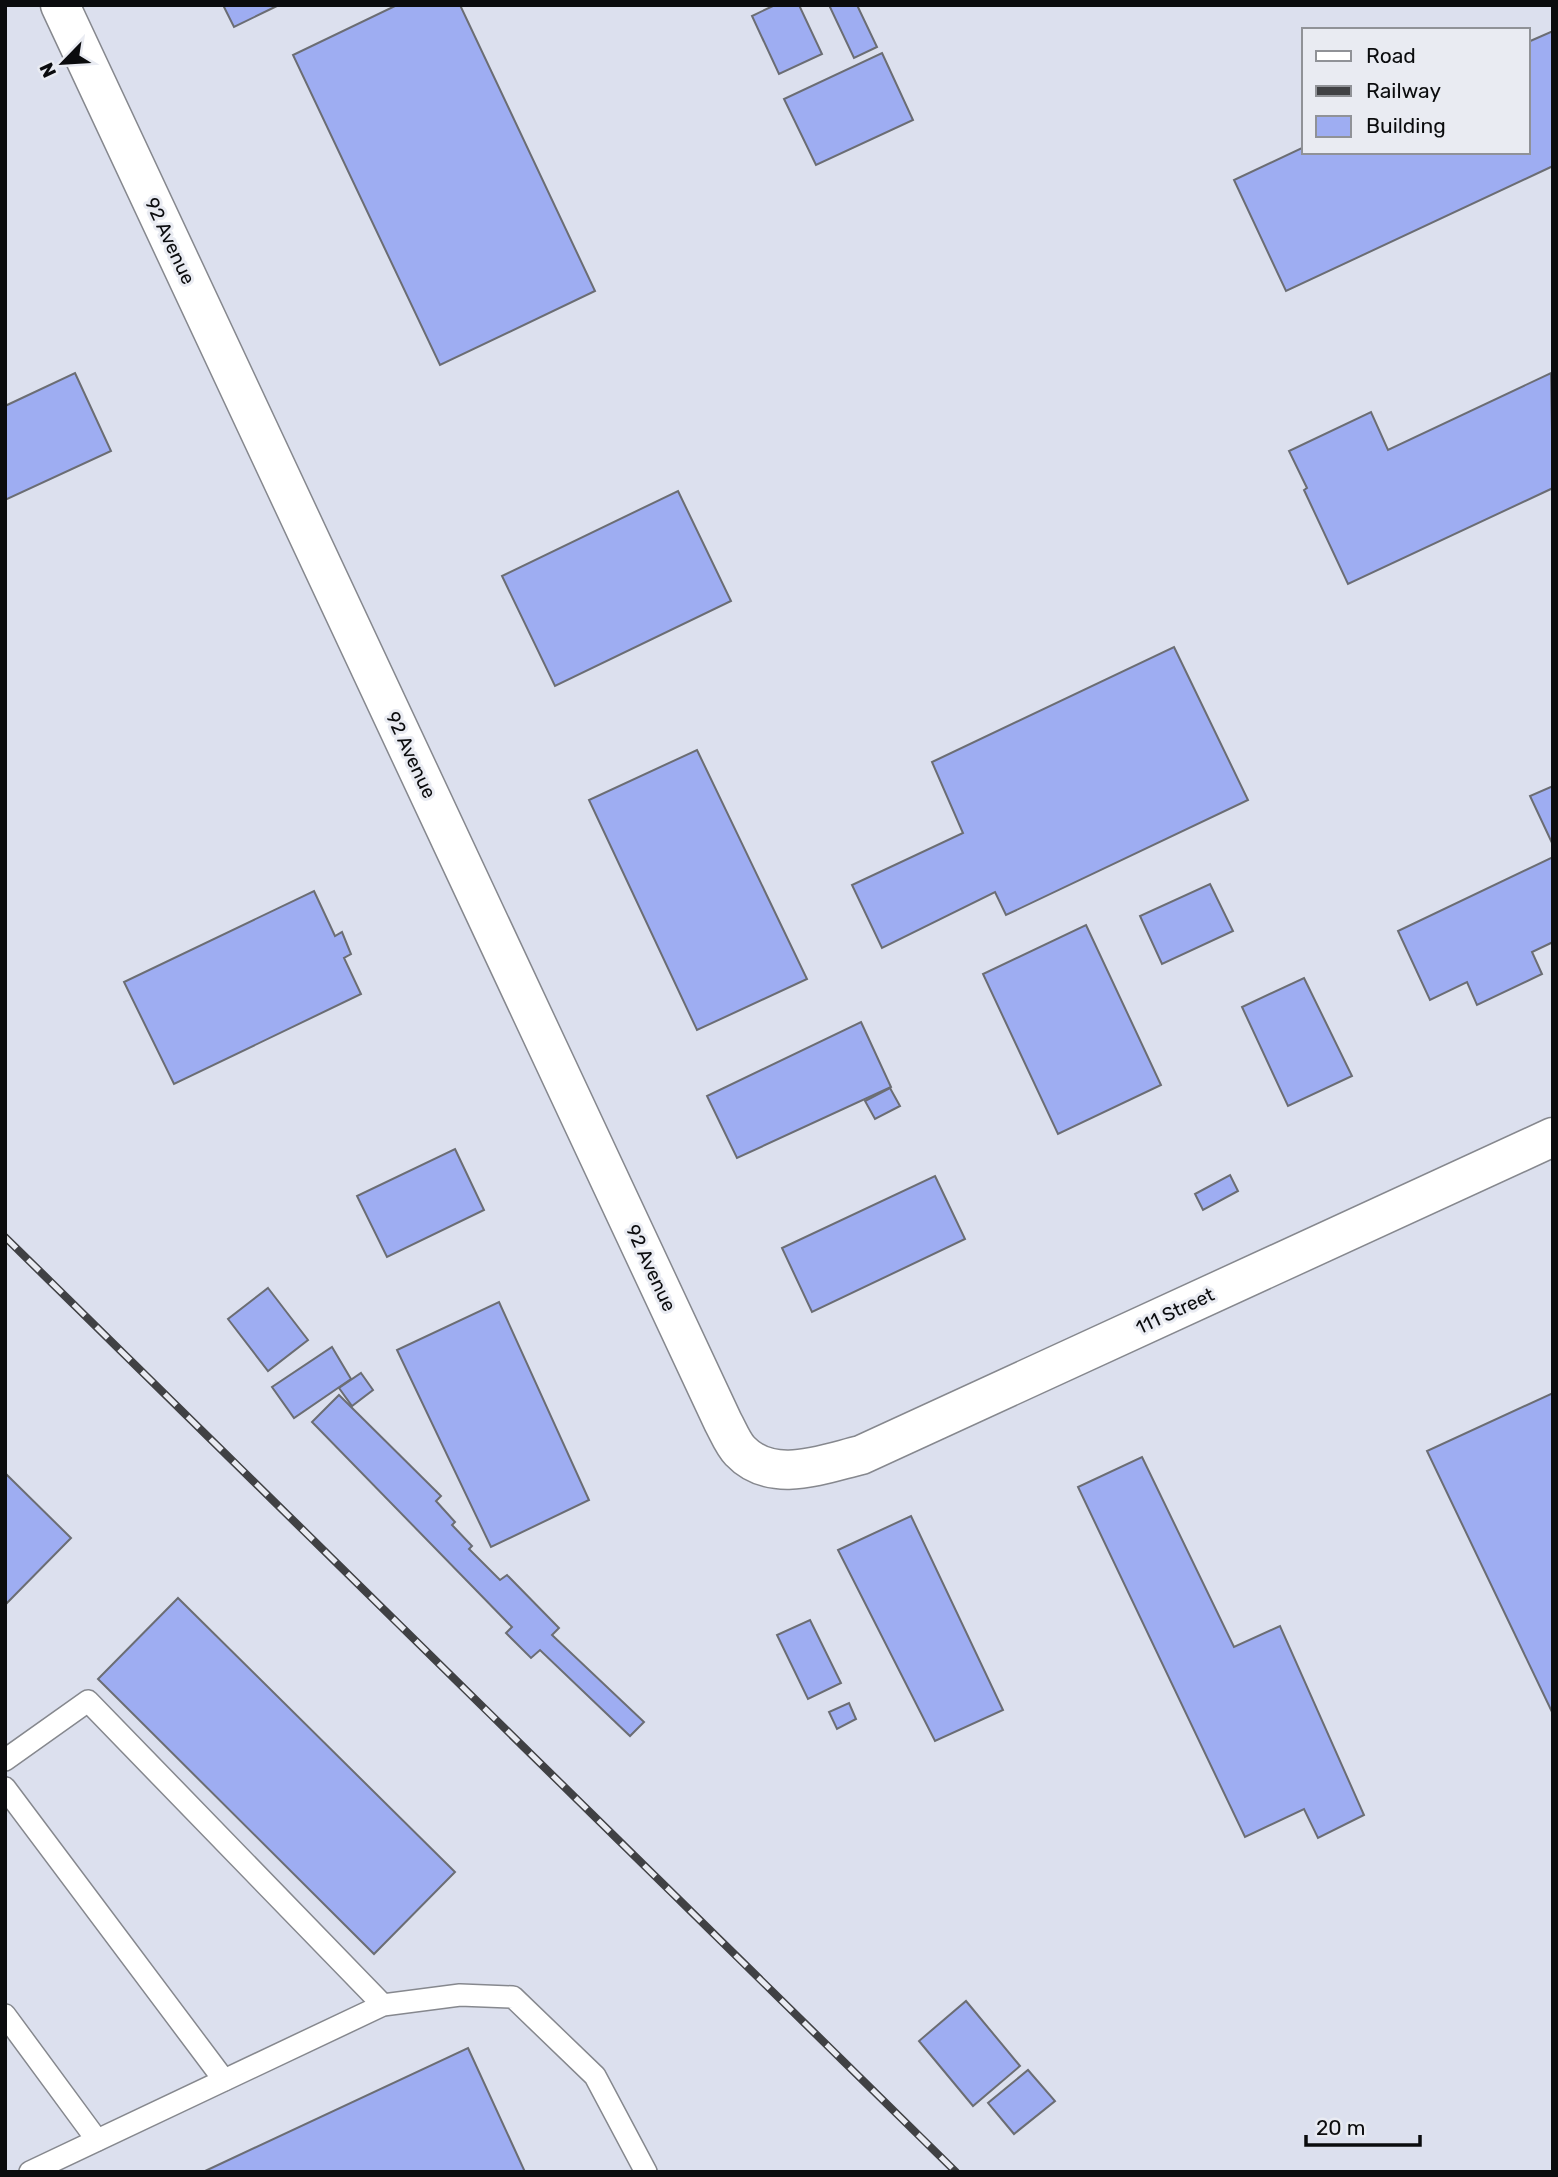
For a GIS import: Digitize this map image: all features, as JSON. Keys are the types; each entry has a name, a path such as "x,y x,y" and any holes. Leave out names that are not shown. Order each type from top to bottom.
{"street":[{"name":"92 Avenue","path":"60,5 723,1422 740,1451 765,1467 792,1471"},
{"name":"111 Street","path":"792,1471 861,1455 1553,1137"}],"lane":[{"path":"5,1760 88,1701 383,2005"},
{"path":"5,1788 224,2080"},
{"path":"30,2172 383,2005 460,1995 513,1997 595,2076 646,2172"},
{"path":"5,2015 97,2140"}],"shaded area":[{"path":"5,5 1553,5 1553,2172 5,2172"}],"building":[{"path":"223,5 279,5 234,27"},
{"path":"397,5 460,5 595,291 440,365 293,55"},
{"path":"775,5 799,5 822,54 779,74 752,16"},
{"path":"829,5 857,5 877,47 854,58"},
{"path":"1553,31 1553,166 1286,291 1234,180 1302,148 1302,154 1530,154 1530,41"},
{"path":"882,53 913,120 816,165 784,99"},
{"path":"75,373 111,451 5,500 5,406"},
{"path":"1551,373 1553,488 1348,584 1304,490 1307,488 1289,451 1371,412 1388,450"},
{"path":"678,491 731,601 555,686 502,576"},
{"path":"1174,647 1248,800 1006,915 995,892 882,948 852,885 963,833 932,762"},
{"path":"697,750 807,979 697,1030 589,800"},
{"path":"1553,786 1553,845 1530,796"},
{"path":"1553,857 1553,942 1532,952 1542,974 1477,1005 1467,982 1430,1000 1398,931"},
{"path":"1210,884 1233,931 1162,964 1140,916"},
{"path":"314,891 335,936 342,932 351,954 344,958 361,994 174,1084 124,982"},
{"path":"1086,925 1161,1085 1058,1134 983,974"},
{"path":"1304,978 1352,1076 1288,1106 1242,1007"},
{"path":"861,1022 891,1087 737,1158 707,1096"},
{"path":"890,1088 900,1106 875,1119 865,1101"},
{"path":"455,1149 484,1210 387,1257 357,1196"},
{"path":"1230,1175 1238,1191 1203,1210 1195,1194"},
{"path":"935,1176 965,1239 812,1312 782,1248"},
{"path":"268,1288 308,1340 268,1371 228,1319"},
{"path":"499,1302 589,1500 491,1547 397,1350"},
{"path":"332,1347 351,1379 294,1418 272,1387"},
{"path":"361,1373 373,1390 352,1406 339,1388"},
{"path":"1553,1393 1553,1714 1427,1451"},
{"path":"339,1395 441,1496 436,1501 455,1522 452,1525 472,1546 469,1549 500,1580 507,1575 559,1628 552,1635 644,1722 630,1736 540,1650 531,1658 506,1633 512,1627 312,1422"},
{"path":"1142,1457 1234,1647 1280,1626 1364,1815 1318,1838 1304,1809 1245,1837 1078,1487"},
{"path":"5,1473 71,1538 5,1605"},
{"path":"911,1516 1003,1710 935,1741 838,1550"},
{"path":"178,1598 455,1872 374,1954 98,1679"},
{"path":"810,1620 841,1683 808,1699 777,1635"},
{"path":"849,1703 856,1719 837,1729 829,1712"},
{"path":"966,2001 1020,2066 973,2106 919,2041"},
{"path":"468,2048 525,2172 203,2172"},
{"path":"1028,2070 1055,2101 1014,2134 988,2103"}],"railway":[{"path":"5,1237 956,2172"}]}
